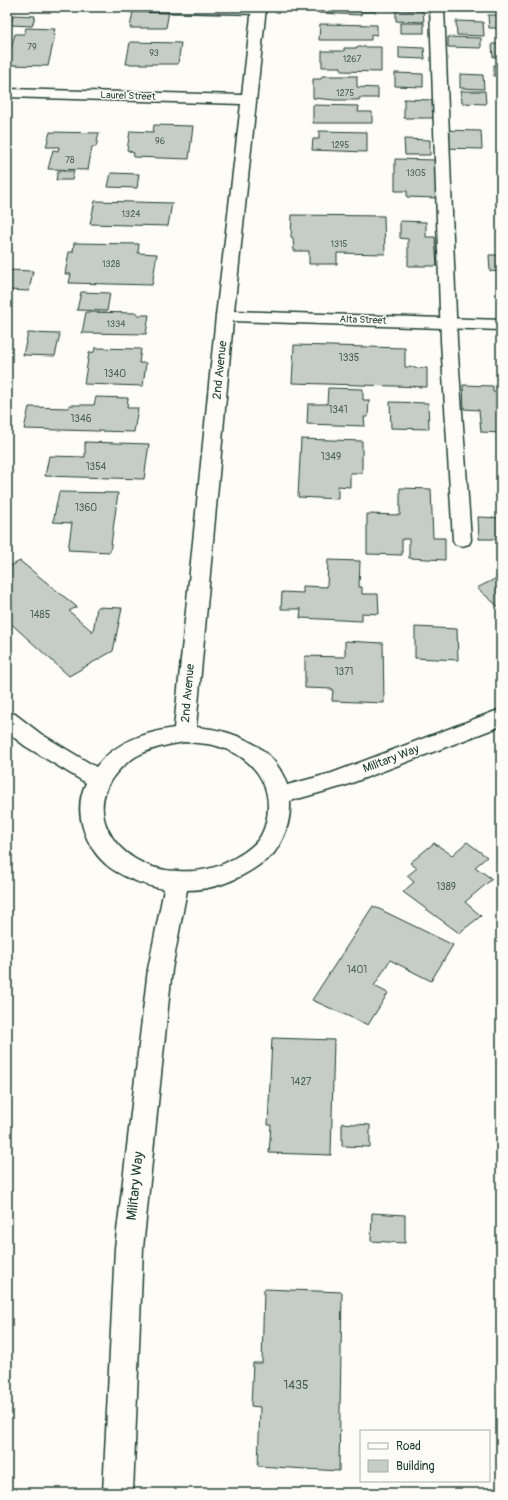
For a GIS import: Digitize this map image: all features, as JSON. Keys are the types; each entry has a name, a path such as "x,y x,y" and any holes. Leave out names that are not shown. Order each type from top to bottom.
{"street":[{"name":"2nd Avenue","path":"184,734 225,316 259,9"},
{"name":"Laurel Street","path":"7,93 250,100"},
{"name":"Alta Street","path":"225,316 501,325"},
{"name":"Military Way","path":"280,795 336,780 501,717"},
{"path":"7,720 33,740 99,780"},
{"path":"184,734 227,740 252,754 271,772 280,795 279,821 266,846 242,866 211,879 177,882 147,876 122,864 104,846 93,825 91,802 99,780 113,762 134,748 158,738 184,734"},
{"name":"Military Way","path":"118,1493 129,1248 160,969 177,882"}],"lane":[{"path":"129,7 259,9"},
{"path":"437,7 448,323 462,540"}],"building":[{"path":"319,7 375,7 375,12 361,12 361,15 319,13"},
{"path":"396,10 423,11 424,22 396,21"},
{"path":"133,11 169,11 166,28 130,28"},
{"path":"13,15 35,16 32,26 11,25"},
{"path":"488,15 501,15 501,33 500,28 489,28"},
{"path":"456,21 483,22 484,36 457,35"},
{"path":"400,23 424,23 424,33 400,33"},
{"path":"320,24 377,25 377,35 371,34 371,40 319,40"},
{"path":"26,28 55,29 48,66 9,65 11,59 8,59 15,34 24,34"},
{"path":"448,37 481,38 481,48 448,47"},
{"path":"130,42 181,43 178,64 126,64"},
{"path":"492,44 501,44 501,57 493,57"},
{"path":"381,47 381,72 341,71 341,67 322,67 322,51 344,51 344,48"},
{"path":"399,47 424,48 425,59 399,58"},
{"path":"494,65 501,65 501,76 494,76"},
{"path":"395,73 423,74 423,87 395,86"},
{"path":"460,74 483,75 484,89 460,88"},
{"path":"322,76 357,76 357,87 378,88 378,98 335,100 313,98 313,79 321,79"},
{"path":"461,91 485,91 486,104 462,103"},
{"path":"404,99 432,100 433,118 404,118"},
{"path":"313,105 359,106 358,112 372,112 372,123 313,123"},
{"path":"154,125 193,126 189,159 133,157 134,153 127,150 130,131 153,132"},
{"path":"441,130 481,131 482,149 442,148"},
{"path":"319,131 367,132 367,152 312,150 313,139 319,139"},
{"path":"50,132 99,133 96,147 92,147 88,170 48,169 53,150 58,151 59,147 46,147"},
{"path":"404,139 430,140 430,155 405,155"},
{"path":"395,159 437,160 436,198 407,197 407,191 395,191"},
{"path":"58,171 74,171 72,180 56,180"},
{"path":"111,173 139,174 137,188 108,187"},
{"path":"95,201 172,203 168,226 90,224"},
{"path":"292,215 384,216 385,254 337,253 337,264 309,264 309,251 294,251 293,238 291,237"},
{"path":"400,221 426,222 426,237 435,237 437,266 408,266 408,239 400,238"},
{"path":"74,243 139,244 138,253 157,254 152,285 69,283 71,274 65,274 69,252 73,252"},
{"path":"489,255 501,255 501,272 490,271"},
{"path":"7,270 33,271 29,291 7,290"},
{"path":"81,292 110,293 107,311 77,310"},
{"path":"86,312 138,313 137,315 149,315 146,334 82,333"},
{"path":"28,333 60,334 55,356 23,355"},
{"path":"294,345 405,348 405,367 427,368 427,387 292,383"},
{"path":"95,348 141,349 139,363 146,363 143,386 84,384 89,353 94,352"},
{"path":"463,385 493,386 493,392 501,392 501,433 481,432 479,410 464,409"},
{"path":"328,388 363,389 363,400 369,400 368,417 364,417 365,426 307,424 308,404 327,404"},
{"path":"96,397 128,398 127,408 138,408 134,432 24,429 29,407 69,408 69,405 94,405"},
{"path":"390,402 428,403 429,429 391,428"},
{"path":"301,439 362,441 362,473 350,473 350,487 338,486 338,499 298,497"},
{"path":"85,442 149,444 144,479 45,476 49,456 85,457"},
{"path":"400,488 431,489 433,538 445,538 445,560 409,558 409,539 402,539 402,555 367,554 367,514 400,515"},
{"path":"59,492 118,493 110,552 68,550 72,523 53,522"},
{"path":"478,517 501,518 501,539 479,539"},
{"path":"328,560 360,561 359,587 362,587 362,594 378,594 379,614 362,613 362,621 300,618 301,609 281,609 282,592 303,593 303,586 327,587"},
{"path":"20,561 77,607 69,611 93,632 97,607 122,608 113,651 69,676 7,620 7,568"},
{"path":"501,576 501,609 477,588"},
{"path":"415,627 457,629 458,660 415,658"},
{"path":"345,641 383,643 384,703 332,701 333,689 305,688 305,656 345,657"},
{"path":"467,842 487,857 475,867 492,879 465,902 481,916 459,933 403,892 414,882 407,876 417,868 410,863 434,843 452,855"},
{"path":"373,906 453,945 431,981 390,960 374,986 388,993 368,1025 312,1000"},
{"path":"272,1038 334,1040 331,1155 269,1153 271,1125 268,1125"},
{"path":"342,1123 370,1125 370,1147 342,1146"},
{"path":"372,1213 405,1215 405,1243 371,1241"},
{"path":"264,1289 342,1292 339,1471 258,1466 260,1407 251,1406 253,1363 262,1363"}]}
